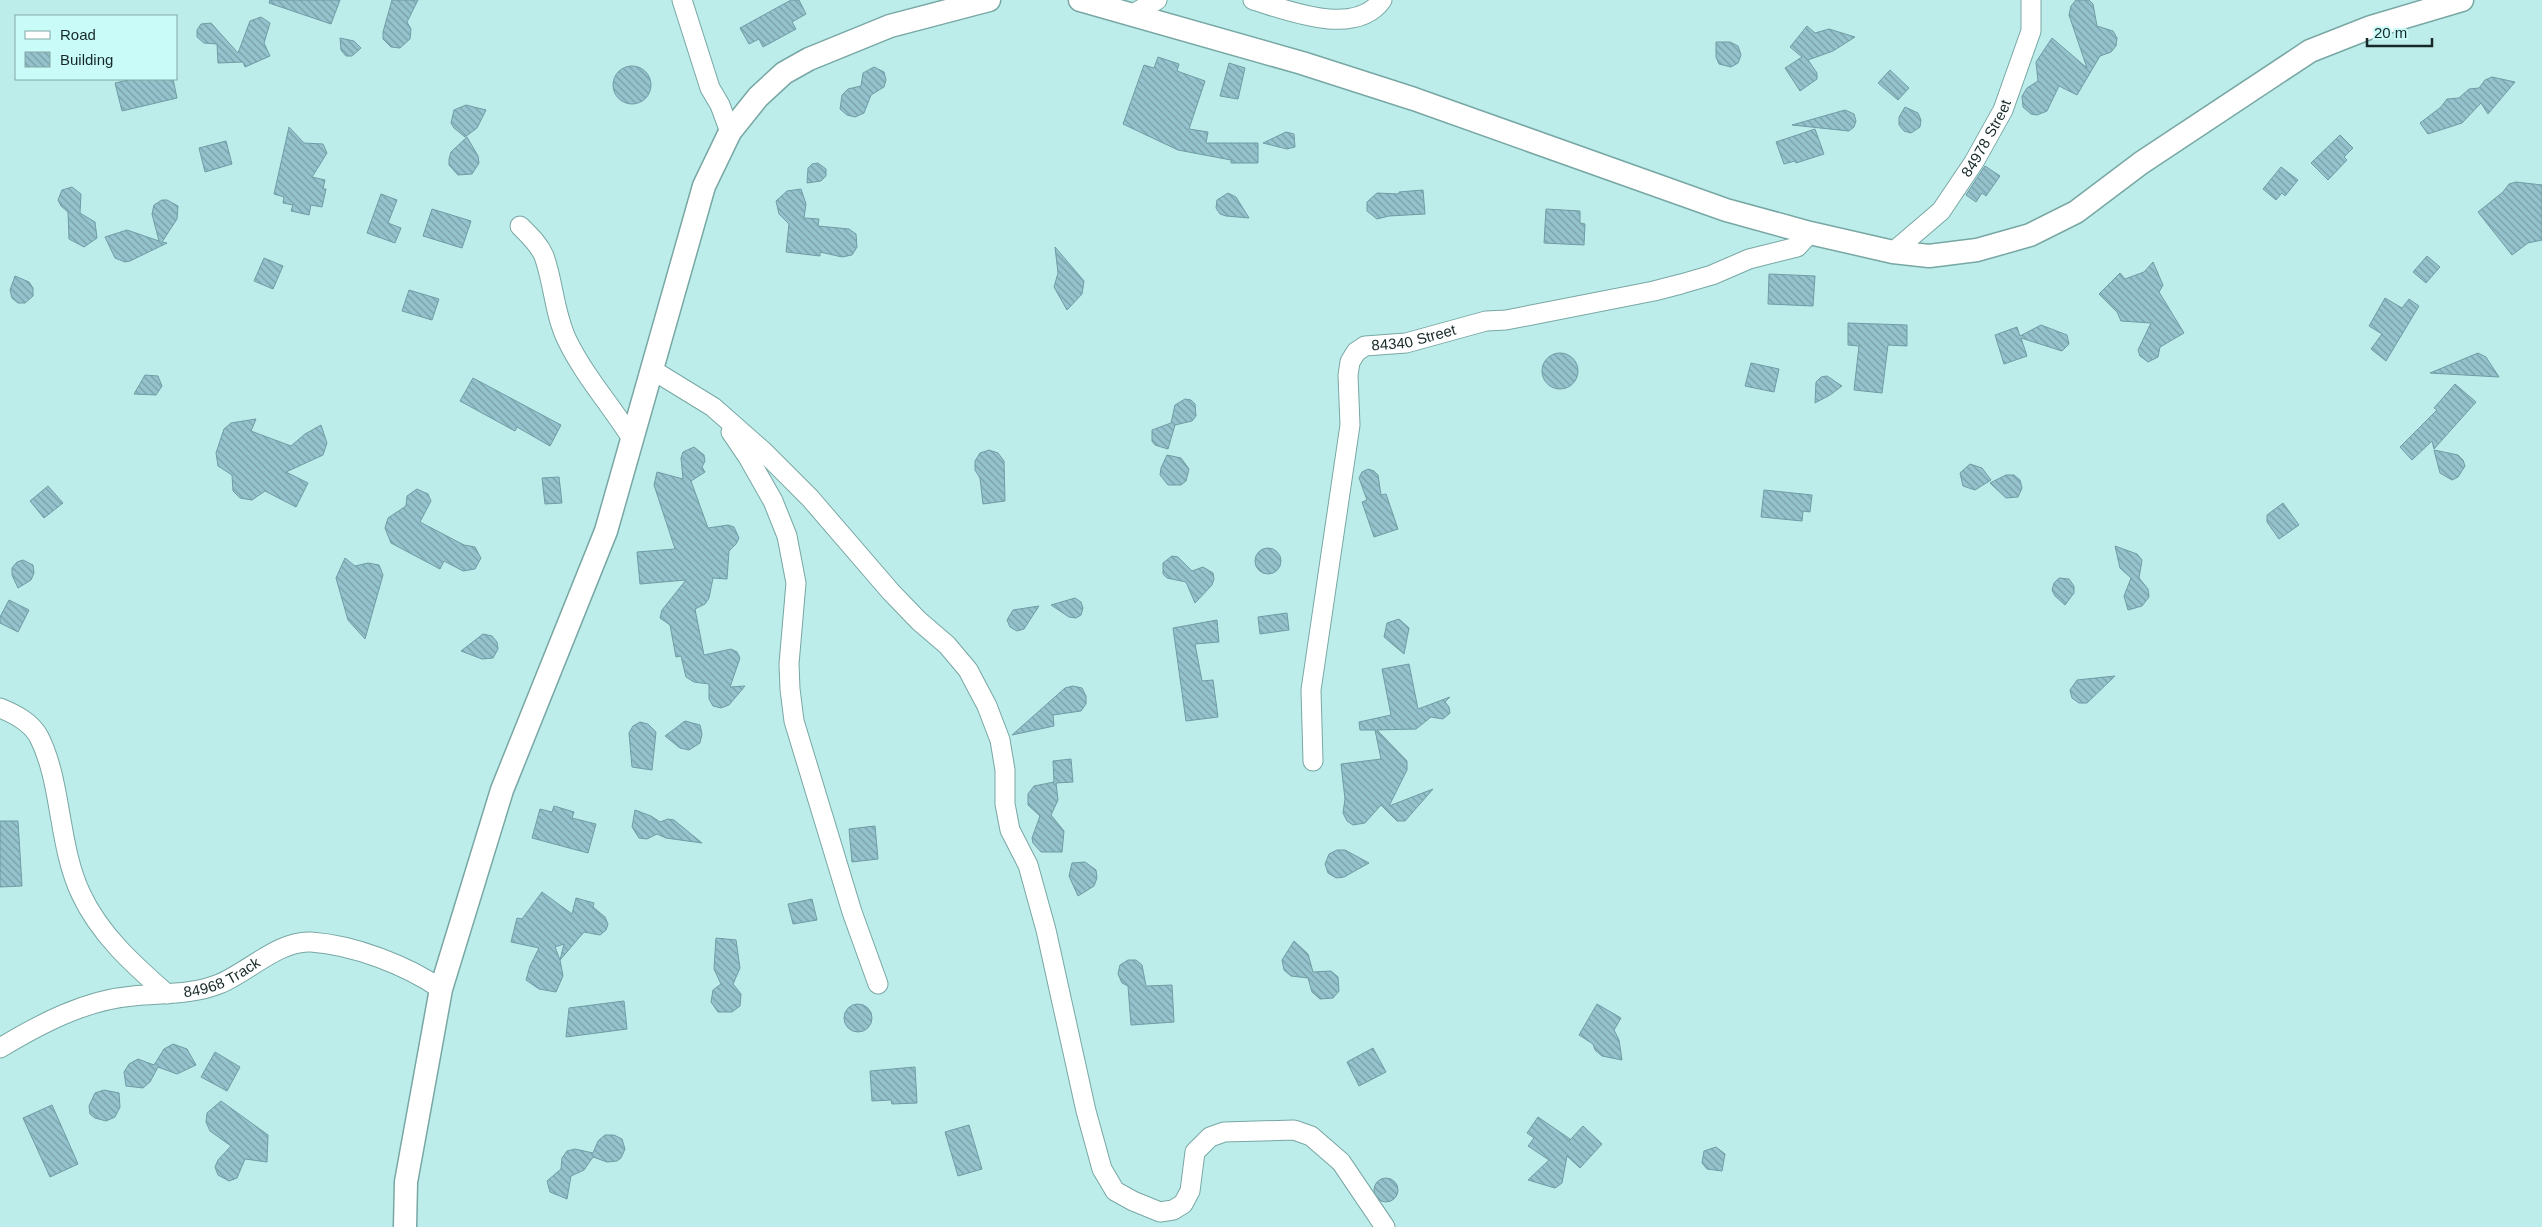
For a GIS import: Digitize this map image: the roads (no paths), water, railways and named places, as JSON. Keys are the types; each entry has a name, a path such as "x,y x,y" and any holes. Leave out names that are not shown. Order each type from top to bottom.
{"street":[{"path":"682,0 710,88 720,105 730,132"},
{"path":"405,1227 406,1182 441,989 502,790 606,531 704,186 730,132 758,97 784,73 809,59 890,26 989,0"},
{"path":"1080,0 1302,63 1414,100 1726,210 1810,233 1894,252 1929,256 1977,250 2030,235 2076,212 2158,152 2310,50 2371,26 2462,0"},
{"path":"1133,14 1157,0"},
{"path":"1252,0 1304,15 1334,20 1350,19 1363,14 1382,0"},
{"name":"84978 Street","path":"1894,252 1941,211 1974,162 2003,110 2019,70 2031,31 2031,0"},
{"path":"520,226 544,254 555,308 567,339 587,377 632,440"},
{"name":"84340 Street","path":"1313,761 1310,690 1350,425 1348,375 1350,362 1356,352 1372,345 1406,344 1486,322 1506,320 1654,291 1712,275 1749,259 1797,246 1810,233"},
{"path":"652,369 713,406 763,451 804,491 918,621 947,644 968,670 987,706 1000,740 1005,770 1005,804 1010,830 1028,865 1046,930 1086,1112 1102,1169 1115,1191 1160,1212 1173,1210 1183,1204 1190,1192 1195,1152 1210,1137 1224,1132 1294,1130 1311,1136 1341,1162 1385,1227"},
{"path":"713,406 748,457 773,501 787,536 796,583 790,664 790,689 794,722 852,912 878,984"},
{"path":"0,708 13,713 28,724 38,736 54,787 70,866 81,895 124,957 167,994"},
{"name":"84968 Track","path":"0,1048 38,1025 94,1004 132,996 167,994 218,985 284,948 309,942 380,958 419,974 441,989"}]}
